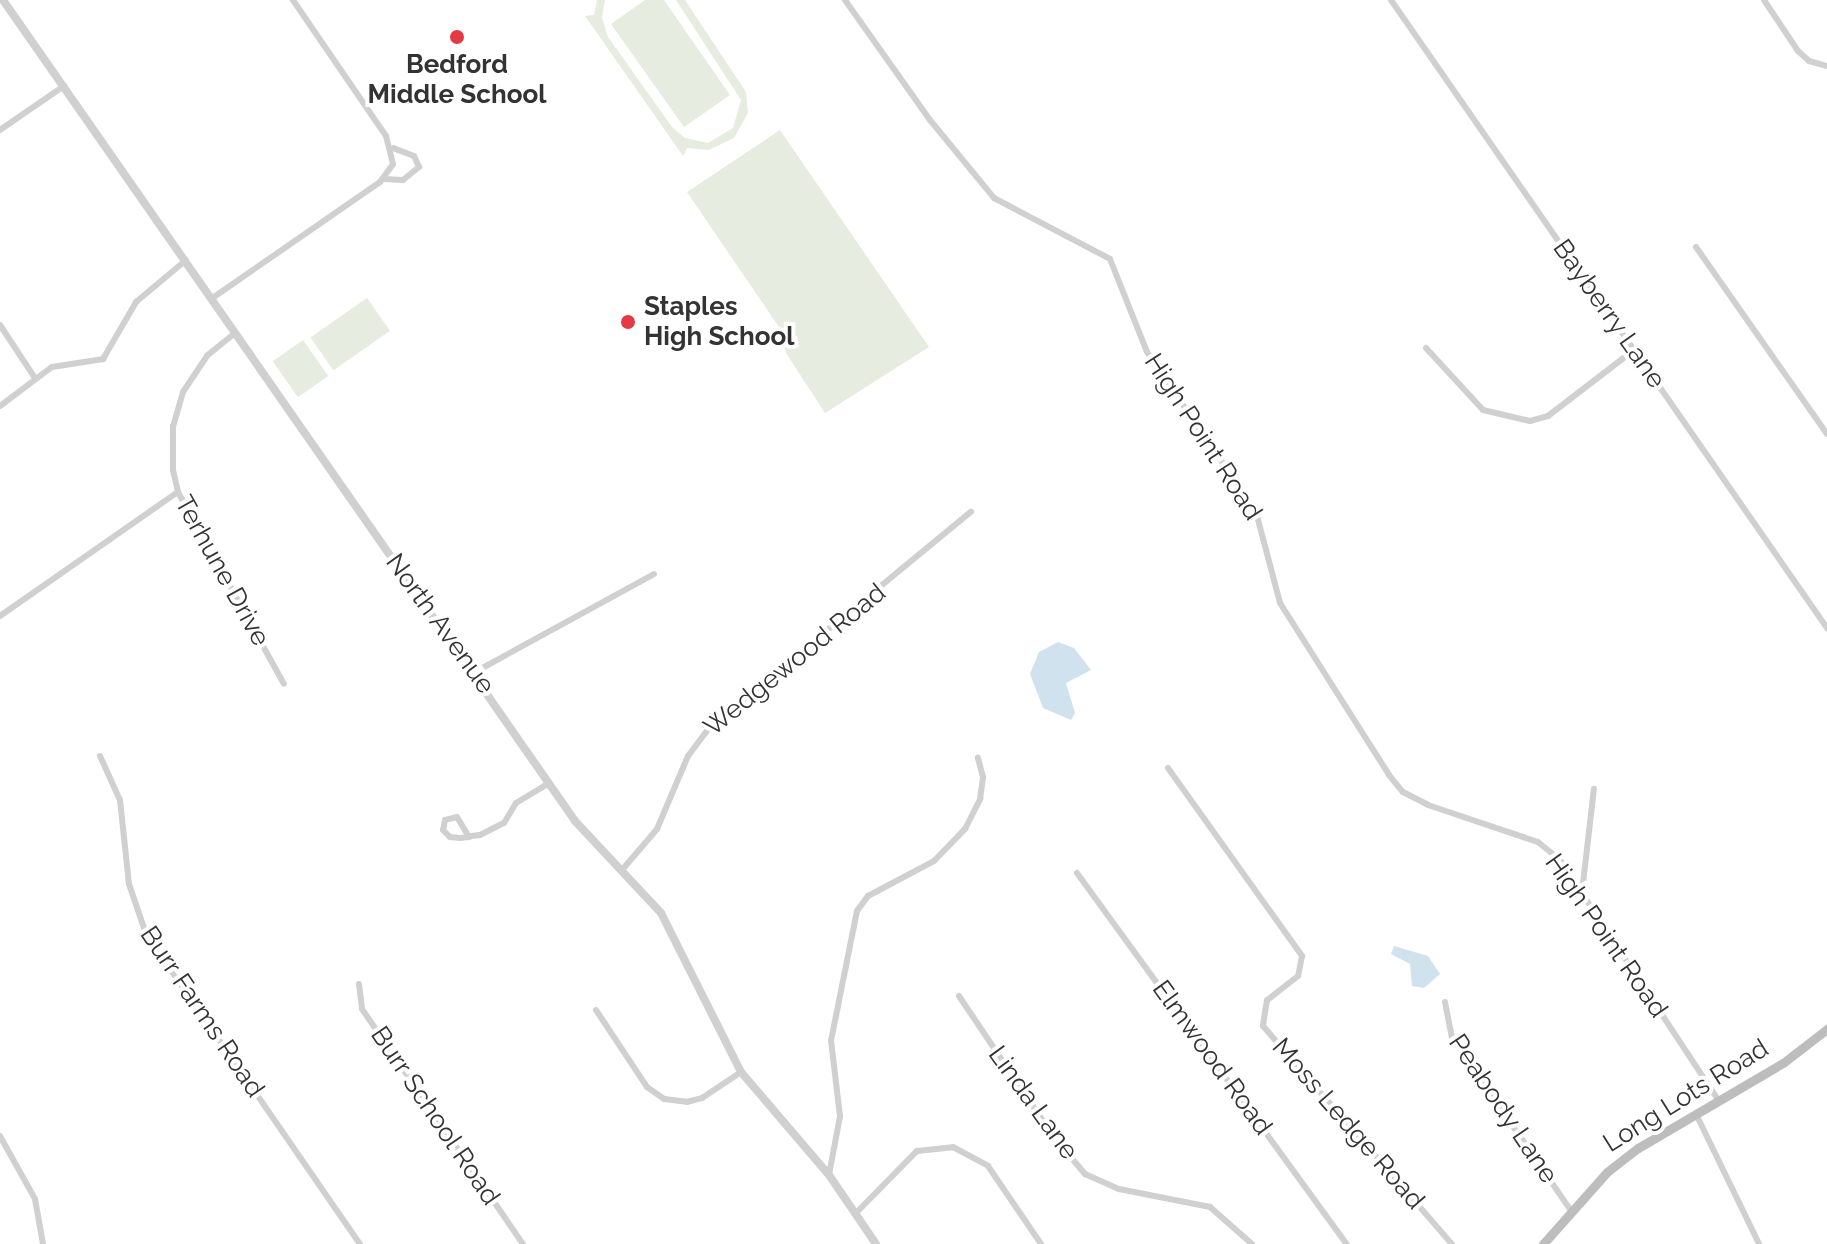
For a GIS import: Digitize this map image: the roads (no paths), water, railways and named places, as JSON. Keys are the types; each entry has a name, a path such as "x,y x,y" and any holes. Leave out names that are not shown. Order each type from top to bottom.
{"main road":[{"name":"Long Lots Road","path":"1543,1244 1607,1172 1718,1100 1783,1063 1827,1029"}],"street":[{"name":"North Avenue","path":"3,0 475,672 582,830 661,913 741,1072 829,1175 876,1244"},
{"path":"211,299 384,179 393,164 393,148 293,0"},
{"name":"High Point Road","path":"845,0 930,120 994,198 1110,259 1147,352 1258,517 1280,603 1389,775 1403,792 1428,805 1538,842 1560,860 1718,1100"},
{"name":"Bayberry Lane","path":"1391,0 1827,628"},
{"path":"1764,0 1798,51 1809,61 1827,66"},
{"path":"0,130 64,86"},
{"path":"384,179 403,180 419,167 414,156 393,148"},
{"path":"1696,247 1827,434"},
{"path":"0,406 35,378 59,364 103,359 136,302 186,260"},
{"path":"0,325 35,378"},
{"name":"Terhune Drive","path":"235,333 191,376 177,408 171,453 178,492 284,684"},
{"path":"1426,348 1483,410 1530,421 1548,416 1634,350"},
{"path":"0,616 178,492"},
{"name":"Wedgewood Road","path":"622,870 657,829 688,756 711,726 971,512"},
{"path":"475,672 654,574"},
{"name":"Burr Farms Road","path":"100,756 120,800 129,884 146,934 360,1244"},
{"path":"829,1175 840,1116 831,1041 857,911 868,896 934,861 965,829 980,799 983,777 978,758"},
{"name":"Moss Ledge Road","path":"1168,768 1302,956 1298,976 1267,1000 1263,1026 1452,1244"},
{"path":"469,837 457,817 445,820 448,836 469,837 504,823 516,803 549,783"},
{"path":"1582,892 1594,789"},
{"name":"Elmwood Road","path":"1077,873 1347,1244"},
{"name":"Burr School Road","path":"359,984 362,1009 523,1244"},
{"name":"Linda Lane","path":"959,996 1053,1136 1085,1174 1119,1189 1210,1207 1252,1244"},
{"name":"Peabody Lane","path":"1445,1002 1452,1037 1572,1212"},
{"path":"596,1010 647,1087 664,1099 687,1102 702,1098 741,1072"},
{"path":"1696,1114 1759,1244"},
{"path":"0,1136 35,1199 43,1244"},
{"path":"856,1213 917,1151 953,1147 988,1166 1041,1244"}],"water":[{"path":"1058,642 1074,648 1091,670 1066,683 1075,713 1071,720 1043,708 1030,674 1039,652"},
{"path":"1394,946 1428,956 1440,974 1424,988 1412,986 1410,964 1391,954"}],"place":[{"name":"Bedford Middle School","path":"457,37"},
{"name":"Staples High School","path":"628,322"}]}
